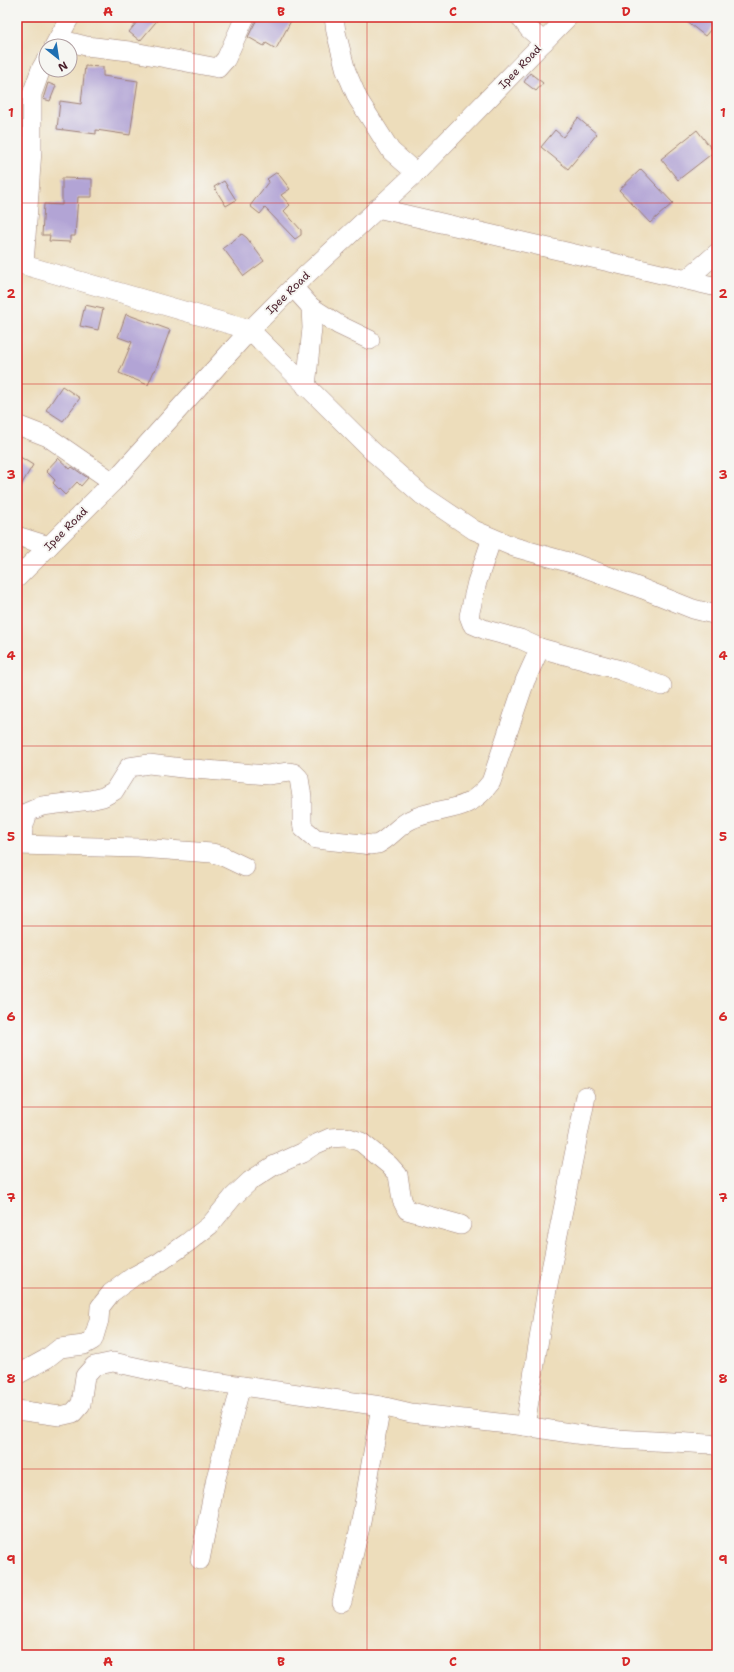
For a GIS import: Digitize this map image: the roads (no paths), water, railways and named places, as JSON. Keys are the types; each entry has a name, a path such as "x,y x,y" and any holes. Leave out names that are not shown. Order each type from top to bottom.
{"street":[{"path":"59,38 70,17"},
{"path":"78,45 129,51 218,68 226,59 245,17"},
{"path":"334,17 336,32 346,71 358,99 391,151 416,173"},
{"path":"520,17 529,29 544,42"},
{"name":"Ipee Road","path":"17,578 113,482 250,330 293,287 416,173 568,17"},
{"path":"38,77 32,94 32,150 20,264 250,330 372,451 422,495 474,530 514,547 575,564 693,609 717,615"},
{"path":"377,208 717,287"},
{"path":"687,280 717,253"},
{"path":"293,287 311,307 338,325 370,340"},
{"path":"306,387 312,328 311,307"},
{"path":"17,425 48,437 113,482"},
{"path":"17,536 49,546"},
{"path":"492,538 477,582 469,616 472,624 486,630 520,639 540,648 620,670 662,686"},
{"path":"245,867 212,854 139,848 20,845 28,812 42,806 104,797 114,791 129,766 149,764 182,768 268,774 294,773 299,778 302,797 303,828 310,834 316,839 322,840 372,846 378,844 410,820 430,813 465,805 483,793 491,782 525,681 540,648"},
{"path":"525,1426 547,1289 586,1096"},
{"path":"17,1375 46,1359 60,1348 84,1345 93,1340 99,1320 100,1308 111,1293 134,1276 160,1262 210,1225 233,1196 250,1181 273,1166 330,1138 346,1137 361,1142 389,1165 398,1175 402,1200 407,1210 461,1225"},
{"path":"17,1410 60,1416 73,1413 81,1404 84,1376 94,1366 112,1362 181,1377 381,1406 411,1413 525,1426 616,1439 695,1443 717,1446"},
{"path":"200,1560 216,1478 241,1386"},
{"path":"342,1602 360,1527 381,1406"}]}
